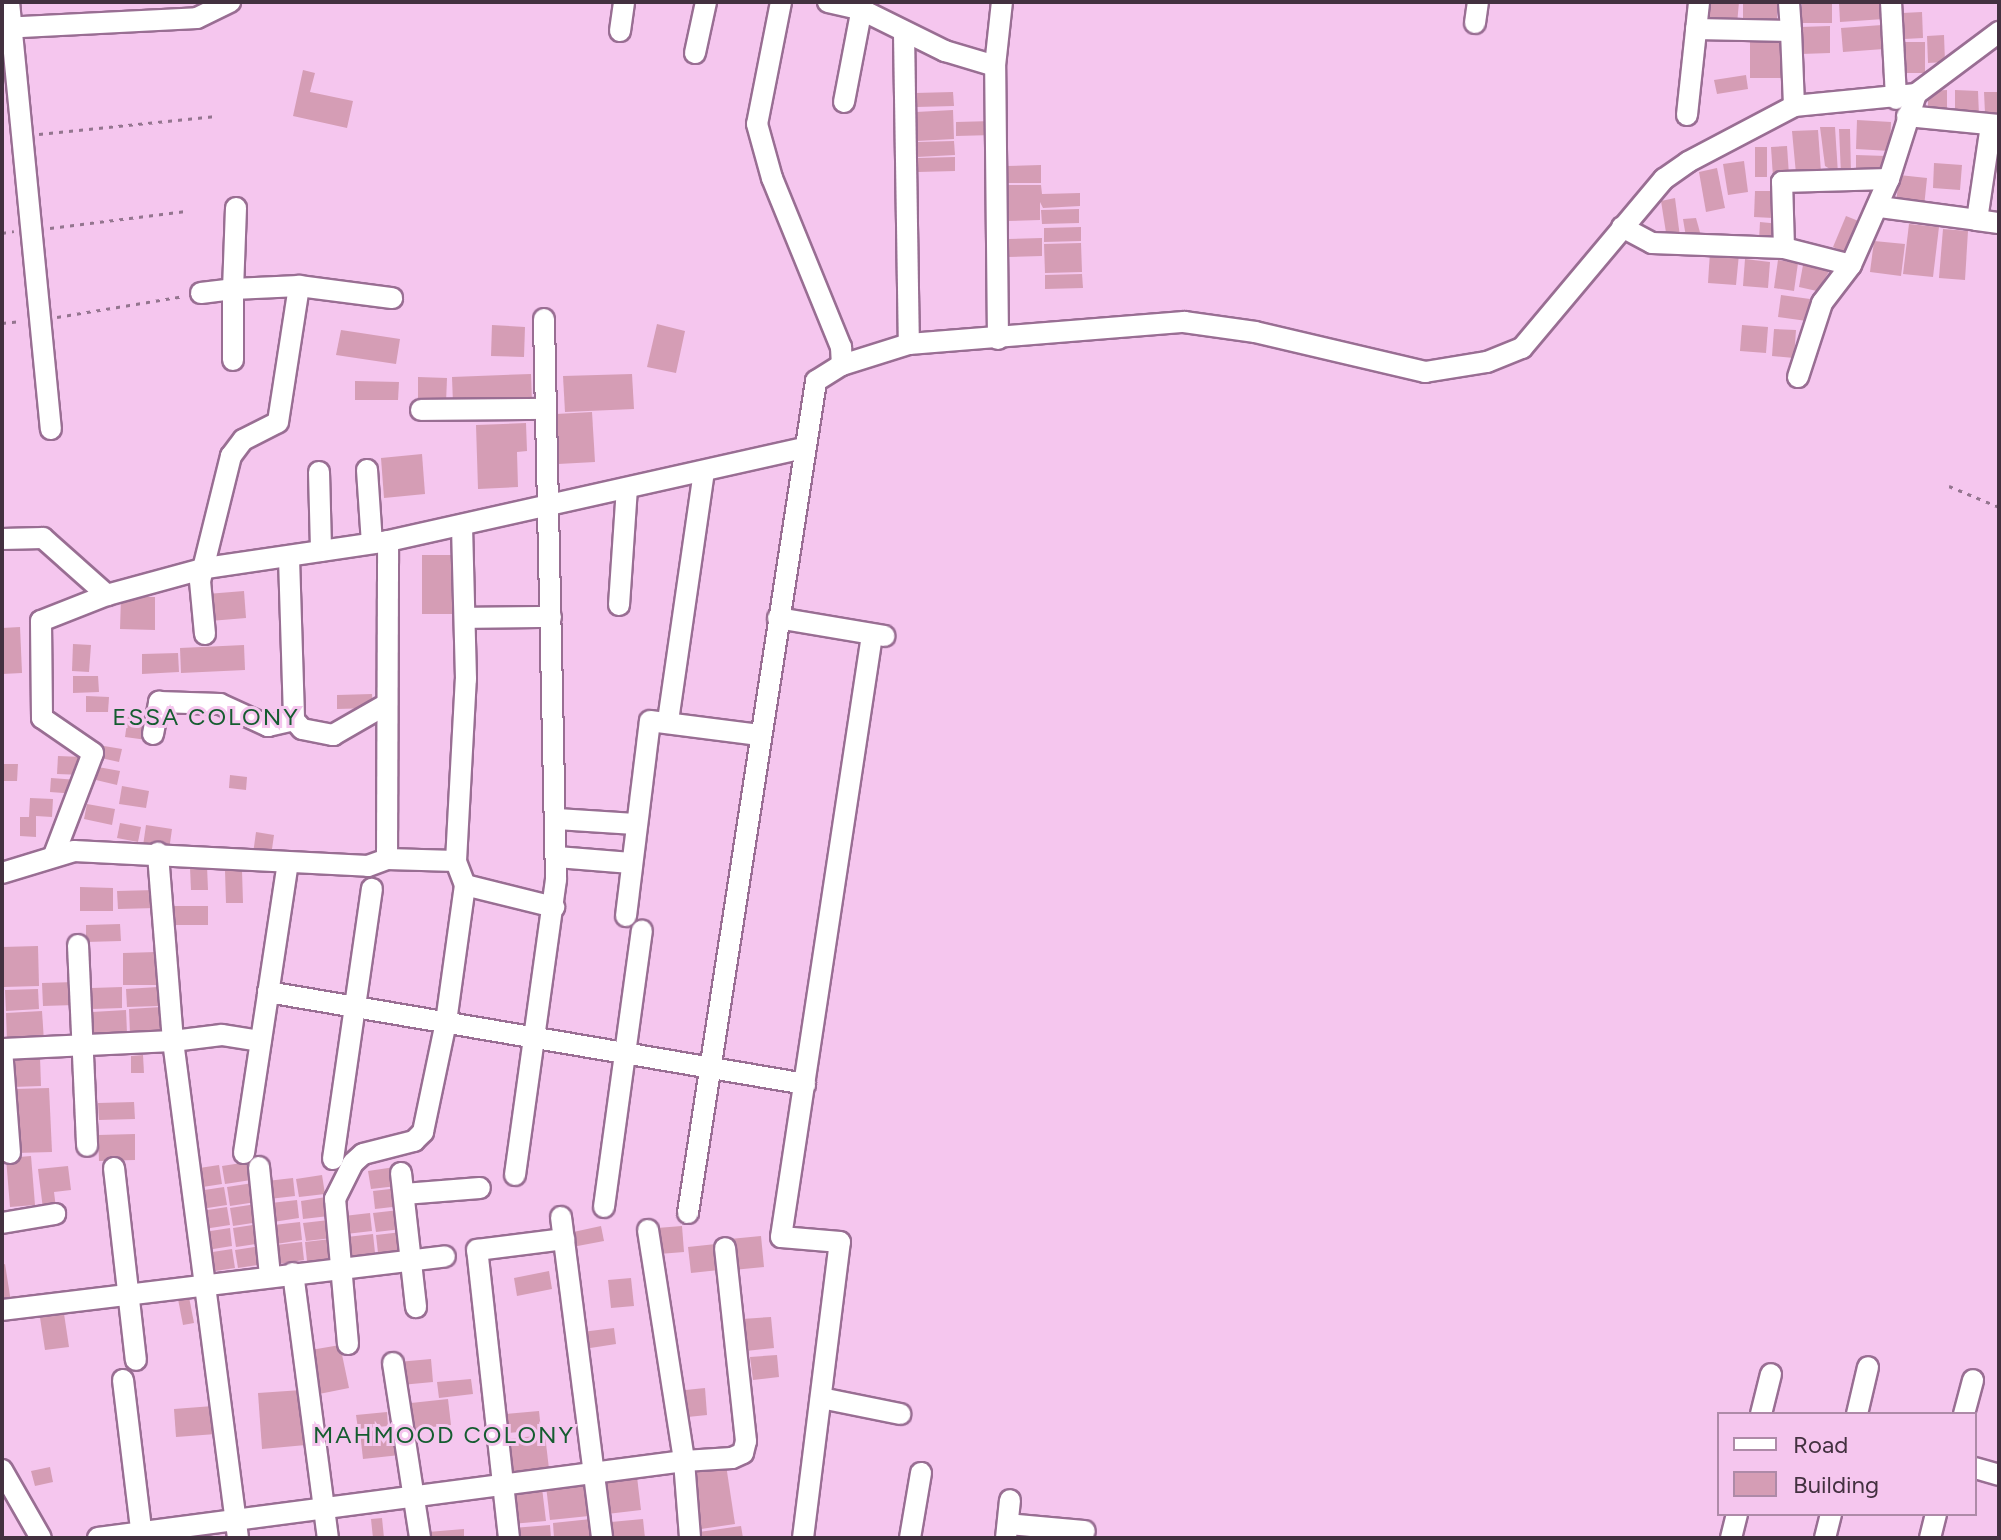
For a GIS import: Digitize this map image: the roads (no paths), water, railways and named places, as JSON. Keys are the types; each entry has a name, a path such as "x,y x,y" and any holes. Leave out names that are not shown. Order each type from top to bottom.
{"street":[{"path":"9,2 6,28 23,135 51,429"},
{"path":"6,28 197,18 230,2"},
{"path":"620,31 624,2"},
{"path":"695,53 706,2"},
{"path":"781,2 757,124 772,178 841,347 842,365"},
{"path":"828,2 862,6 904,33 995,66"},
{"path":"998,339 995,66 1002,2"},
{"path":"1475,23 1478,2"},
{"path":"1687,115 1699,2"},
{"path":"1789,2 1794,106"},
{"path":"1798,377 1822,303 1851,265 1880,207 1889,179 1906,103 1891,2"},
{"path":"844,102 862,6"},
{"path":"1696,29 1791,31"},
{"path":"1906,103 1999,32"},
{"path":"904,33 909,344"},
{"path":"688,1213 803,448 816,381 842,365 909,344 1184,322 1255,332 1425,372 1487,362 1522,348 1664,179 1688,162 1794,106 1906,103 1995,125 1977,220"},
{"path":"1784,248 1782,182 1889,179"},
{"path":"1880,207 1999,223"},
{"path":"233,360 236,208"},
{"path":"1622,227 1652,243 1784,248 1851,265"},
{"path":"205,634 200,581 206,568 236,447 280,417 299,286"},
{"path":"201,293 299,286 392,298"},
{"path":"515,1175 554,907 557,857 544,319"},
{"path":"421,410 546,409"},
{"path":"54,855 93,753 42,718 41,621 107,595 206,568 380,542 803,448"},
{"path":"367,470 380,542 387,704 387,859"},
{"path":"319,472 321,551"},
{"path":"668,721 704,472"},
{"path":"619,605 627,489"},
{"path":"348,1344 335,1199 353,1163 363,1154 414,1141 423,1132 446,1022 465,885 456,861 465,744 462,525"},
{"path":"2,539 43,538 107,595"},
{"path":"289,558 294,720 302,729 333,735 387,704"},
{"path":"465,618 551,617"},
{"path":"778,618 878,636 781,1237 840,1242 803,1538"},
{"path":"153,734 155,706 163,702 220,704 268,726 294,720"},
{"path":"626,916 645,727 655,719 759,735"},
{"path":"557,819 635,824"},
{"path":"2,873 54,855 158,853 368,866 387,859 456,861"},
{"path":"158,853 173,1041 236,1529"},
{"path":"557,857 631,863"},
{"path":"270,1276 251,1160 261,1041 288,863"},
{"path":"465,885 554,907"},
{"path":"333,1159 372,889"},
{"path":"604,1207 642,931"},
{"path":"78,945 87,1146"},
{"path":"268,992 805,1084"},
{"path":"10,1153 2,1049 173,1041 222,1035 261,1041"},
{"path":"338,1120 363,1154"},
{"path":"114,1168 136,1360"},
{"path":"401,1173 416,1307"},
{"path":"404,1194 480,1188"},
{"path":"2,1223 55,1214"},
{"path":"561,1217 602,1538"},
{"path":"648,1230 684,1461 690,1538"},
{"path":"509,1538 477,1250 564,1239"},
{"path":"98,1538 236,1529 324,1508 503,1483 732,1458 743,1453 746,1441 725,1248"},
{"path":"2,1310 445,1256"},
{"path":"293,1273 328,1538"},
{"path":"393,1363 420,1538"},
{"path":"1857,1412 1868,1367"},
{"path":"1767,1412 1771,1374"},
{"path":"123,1380 142,1535"},
{"path":"1965,1412 1973,1380"},
{"path":"821,1398 900,1414"},
{"path":"1977,1469 1999,1475"},
{"path":"2,1470 41,1538"},
{"path":"910,1538 921,1473"},
{"path":"1010,1500 1007,1531 1085,1531"},
{"path":"1731,1538 1736,1516"},
{"path":"1825,1538 1830,1516"},
{"path":"1930,1538 1936,1516"}],"district":[{"name":"ESSA COLONY","path":"206,717"},
{"name":"MAHMOOD COLONY","path":"444,1435"}]}
